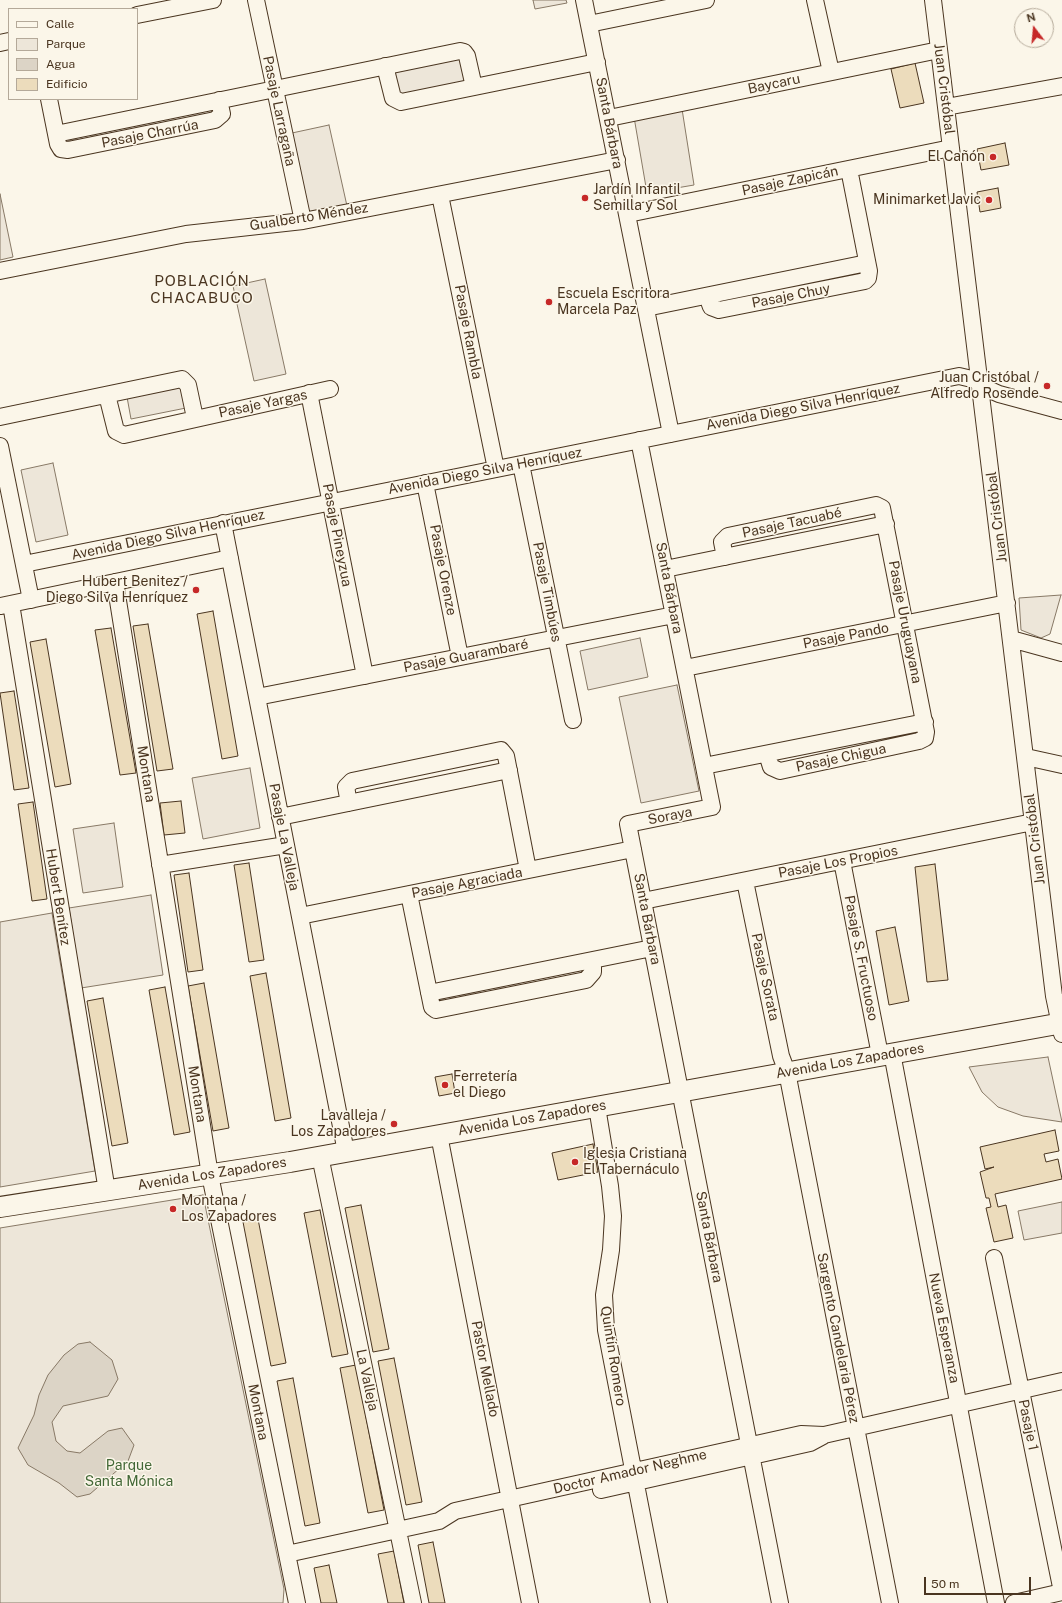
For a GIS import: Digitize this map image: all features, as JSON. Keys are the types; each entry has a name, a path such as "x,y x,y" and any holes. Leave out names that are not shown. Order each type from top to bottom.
{"main road":[{"name":"Avenida Los Zapadores","path":"0,1207 210,1175 346,1152 886,1054 1061,1027"}],"street":[{"path":"138,15 213,0"},
{"name":"Pasaje Larragaña","path":"256,0 303,221"},
{"name":"Santa Bárbara","path":"584,0 609,118 671,434"},
{"path":"589,24 649,6 706,0"},
{"path":"815,0 830,72"},
{"name":"Juan Cristóbal","path":"933,0 1012,639 1054,996 1061,1027"},
{"name":"Baycaru","path":"609,118 939,50"},
{"name":"Pasaje Charrúa","path":"219,100 222,114 215,120 68,150 61,149 58,144 56,134 274,88 462,51 467,56 474,87"},
{"path":"385,66 392,98 398,102 597,62"},
{"path":"946,107 1062,86"},
{"path":"49,100 56,134"},
{"name":"Pasaje Zapicán","path":"628,214 951,148"},
{"name":"Gualberto Méndez","path":"0,271 186,234 303,221 617,160"},
{"name":"Pasaje Chuy","path":"646,308 707,296 711,307 719,310 861,282 868,278 869,274 849,169"},
{"name":"Pasaje Rambla","path":"440,195 496,469"},
{"name":"Avenida Diego Silva Henríquez","path":"24,564 425,482 959,376 970,377 999,394 1062,411"},
{"path":"0,417 182,379 188,384 196,418"},
{"name":"Pasaje Yargas","path":"107,395 114,428 118,434 124,435 330,389"},
{"name":"Pasaje Pineyzua","path":"309,393 365,676"},
{"name":"Santa Bárbara","path":"639,440 712,807"},
{"path":"0,446 30,600"},
{"name":"Pasaje Timbúes","path":"521,464 573,720"},
{"name":"Pasaje Orenze","path":"425,482 460,657"},
{"name":"Pasaje Tacuabé","path":"724,557 722,542 728,536 876,505 880,506"},
{"name":"Pasaje Uruguayana","path":"880,506 886,524 925,722 925,738"},
{"name":"Pasaje La Valleja","path":"223,523 346,1152"},
{"name":"Pasaje Tacuabé","path":"665,569 886,524"},
{"path":"5,605 230,558"},
{"name":"Montana","path":"115,582 210,1175 298,1603"},
{"name":"Pasaje Pando","path":"685,668 1007,603"},
{"name":"Hubert Benítez","path":"5,605 107,1191"},
{"name":"Pasaje Guarambaré","path":"257,697 674,615"},
{"path":"1012,639 1061,648"},
{"name":"Pasaje Chigua","path":"704,766 925,722"},
{"name":"Pasaje Chigua","path":"767,754 771,767 780,771 919,741 925,738"},
{"path":"280,817 349,803 346,786 352,781 498,750 506,753 528,870"},
{"path":"1026,757 1062,766"},
{"name":"Soraya","path":"628,824 712,807"},
{"name":"Pasaje Los Propios","path":"643,901 1033,822"},
{"name":"Santa Bárbara","path":"628,824 780,1603"},
{"path":"160,865 286,845"},
{"name":"Pasaje Agraciada","path":"300,916 633,849"},
{"name":"Pasaje S. Fructuoso","path":"842,861 886,1054"},
{"name":"Pasaje Sorata","path":"745,881 782,1056 787,1072"},
{"path":"409,894 432,1007 436,1010 582,982 591,976 593,960 652,948"},
{"name":"Nueva Esperanza","path":"886,1054 958,1404 996,1603"},
{"name":"Sargento Candelaria Pérez","path":"787,1072 890,1603"},
{"name":"Quintín Romero","path":"597,1106 610,1186 613,1216 611,1250 605,1280 604,1312 659,1603"},
{"name":"Pastor Mellado","path":"439,1135 530,1603"},
{"name":"La Valleja","path":"320,1156 413,1603"},
{"name":"Pasaje 1","path":"994,1258 1062,1592"},
{"name":"Doctor Amador Neghme","path":"287,1554 439,1521 455,1522 511,1504 750,1451 801,1434 824,1435 1062,1381"},
{"path":"1014,1603 1062,1592"}],"green space":[{"path":"533,0 566,0 567,3 535,9"},
{"path":"460,56 466,83 403,98 397,94 393,74 397,68"},
{"path":"682,109 694,185 647,193 634,117"},
{"path":"329,125 347,206 309,214 292,133"},
{"path":"0,194 13,257 0,260"},
{"path":"265,279 286,374 254,381 233,286"},
{"path":"181,386 186,408 131,419 127,397"},
{"path":"53,463 68,535 36,542 21,470"},
{"path":"1061,595 1050,634 1041,638 1021,630 1019,598"},
{"path":"640,638 648,677 588,690 580,651"},
{"path":"677,685 699,791 641,803 619,697"},
{"path":"250,768 260,828 203,839 192,778"},
{"path":"114,823 123,887 83,893 73,829"},
{"path":"151,895 163,975 81,988 69,908"},
{"path":"52,913 95,1171 0,1187 0,922"},
{"path":"1048,1057 1062,1122 1023,1116 998,1107 982,1092 969,1067"},
{"name":"Parque Santa Mónica","path":"203,1195 284,1589 283,1603 0,1603 0,1228"},
{"path":"1062,1202 1062,1233 1024,1240 1018,1211"}],"water":[{"path":"90,1342 112,1360 118,1379 108,1396 63,1406 52,1422 56,1441 67,1451 80,1453 108,1431 122,1428 134,1445 128,1461 90,1494 77,1497 59,1483 28,1465 18,1448 34,1415 39,1395 48,1375 64,1355 78,1344"}],"building":[{"path":"915,63 924,103 900,108 891,69"},
{"name":"El Cañón","path":"1005,143 1009,165 981,170 977,149"},
{"name":"Minimarket Javic","path":"998,188 1001,208 980,212 977,192"},
{"path":"213,611 238,756 222,759 197,614"},
{"path":"148,624 173,769 157,771 133,626"},
{"path":"111,628 136,773 120,775 95,630"},
{"path":"46,639 71,784 55,787 30,642"},
{"path":"14,691 29,788 14,790 0,693"},
{"path":"181,801 185,833 164,835 160,803"},
{"path":"33,802 47,899 32,901 18,804"},
{"path":"249,863 264,960 249,962 234,865"},
{"path":"935,864 948,980 927,982 915,867"},
{"path":"189,873 203,970 188,972 174,875"},
{"path":"895,927 909,1001 889,1005 876,931"},
{"path":"266,973 291,1118 275,1121 250,976"},
{"path":"204,983 229,1128 213,1131 188,986"},
{"path":"165,987 190,1132 174,1135 149,990"},
{"path":"103,998 128,1143 112,1146 87,1001"},
{"name":"Ferretería el Diego","path":"452,1074 455,1093 439,1096 435,1077"},
{"path":"1055,1130 1059,1151 1044,1154 1046,1162 1058,1159 1062,1179 995,1194 998,1207 1006,1205 1013,1238 994,1242 986,1208 991,1207 989,1198 986,1198 980,1172 994,1167 985,1169 980,1147"},
{"name":"Iglesia Cristiana El Tabernáculo","path":"593,1144 598,1172 558,1180 552,1153"},
{"path":"361,1205 389,1349 373,1352 345,1208"},
{"path":"320,1210 348,1354 332,1357 304,1213"},
{"path":"258,1219 286,1363 271,1366 243,1222"},
{"path":"394,1358 422,1502 406,1505 378,1361"},
{"path":"356,1365 384,1510 368,1513 340,1368"},
{"path":"293,1378 320,1523 305,1526 277,1381"},
{"path":"433,1542 445,1603 429,1603 418,1545"},
{"path":"394,1551 404,1603 388,1603 378,1554"},
{"path":"329,1565 337,1603 321,1603 314,1568"}],"place":[{"name":"El Cañón","path":"993,157"},
{"name":"Jardín Infantil Semilla y Sol","path":"585,198"},
{"name":"Minimarket Javic","path":"989,200"},
{"name":"Escuela Escritora Marcela Paz","path":"549,302"},
{"name":"Juan Cristóbal / Alfredo Rosende","path":"1047,386"},
{"name":"Hubert Benitez / Diego Silva Henríquez","path":"196,590"},
{"name":"Ferretería el Diego","path":"445,1085"},
{"name":"Lavalleja / Los Zapadores","path":"394,1124"},
{"name":"Iglesia Cristiana El Tabernáculo","path":"575,1162"},
{"name":"Montana / Los Zapadores","path":"173,1209"}],"district":[{"name":"POBLACIÓN CHACABUCO","path":"202,290"}]}
